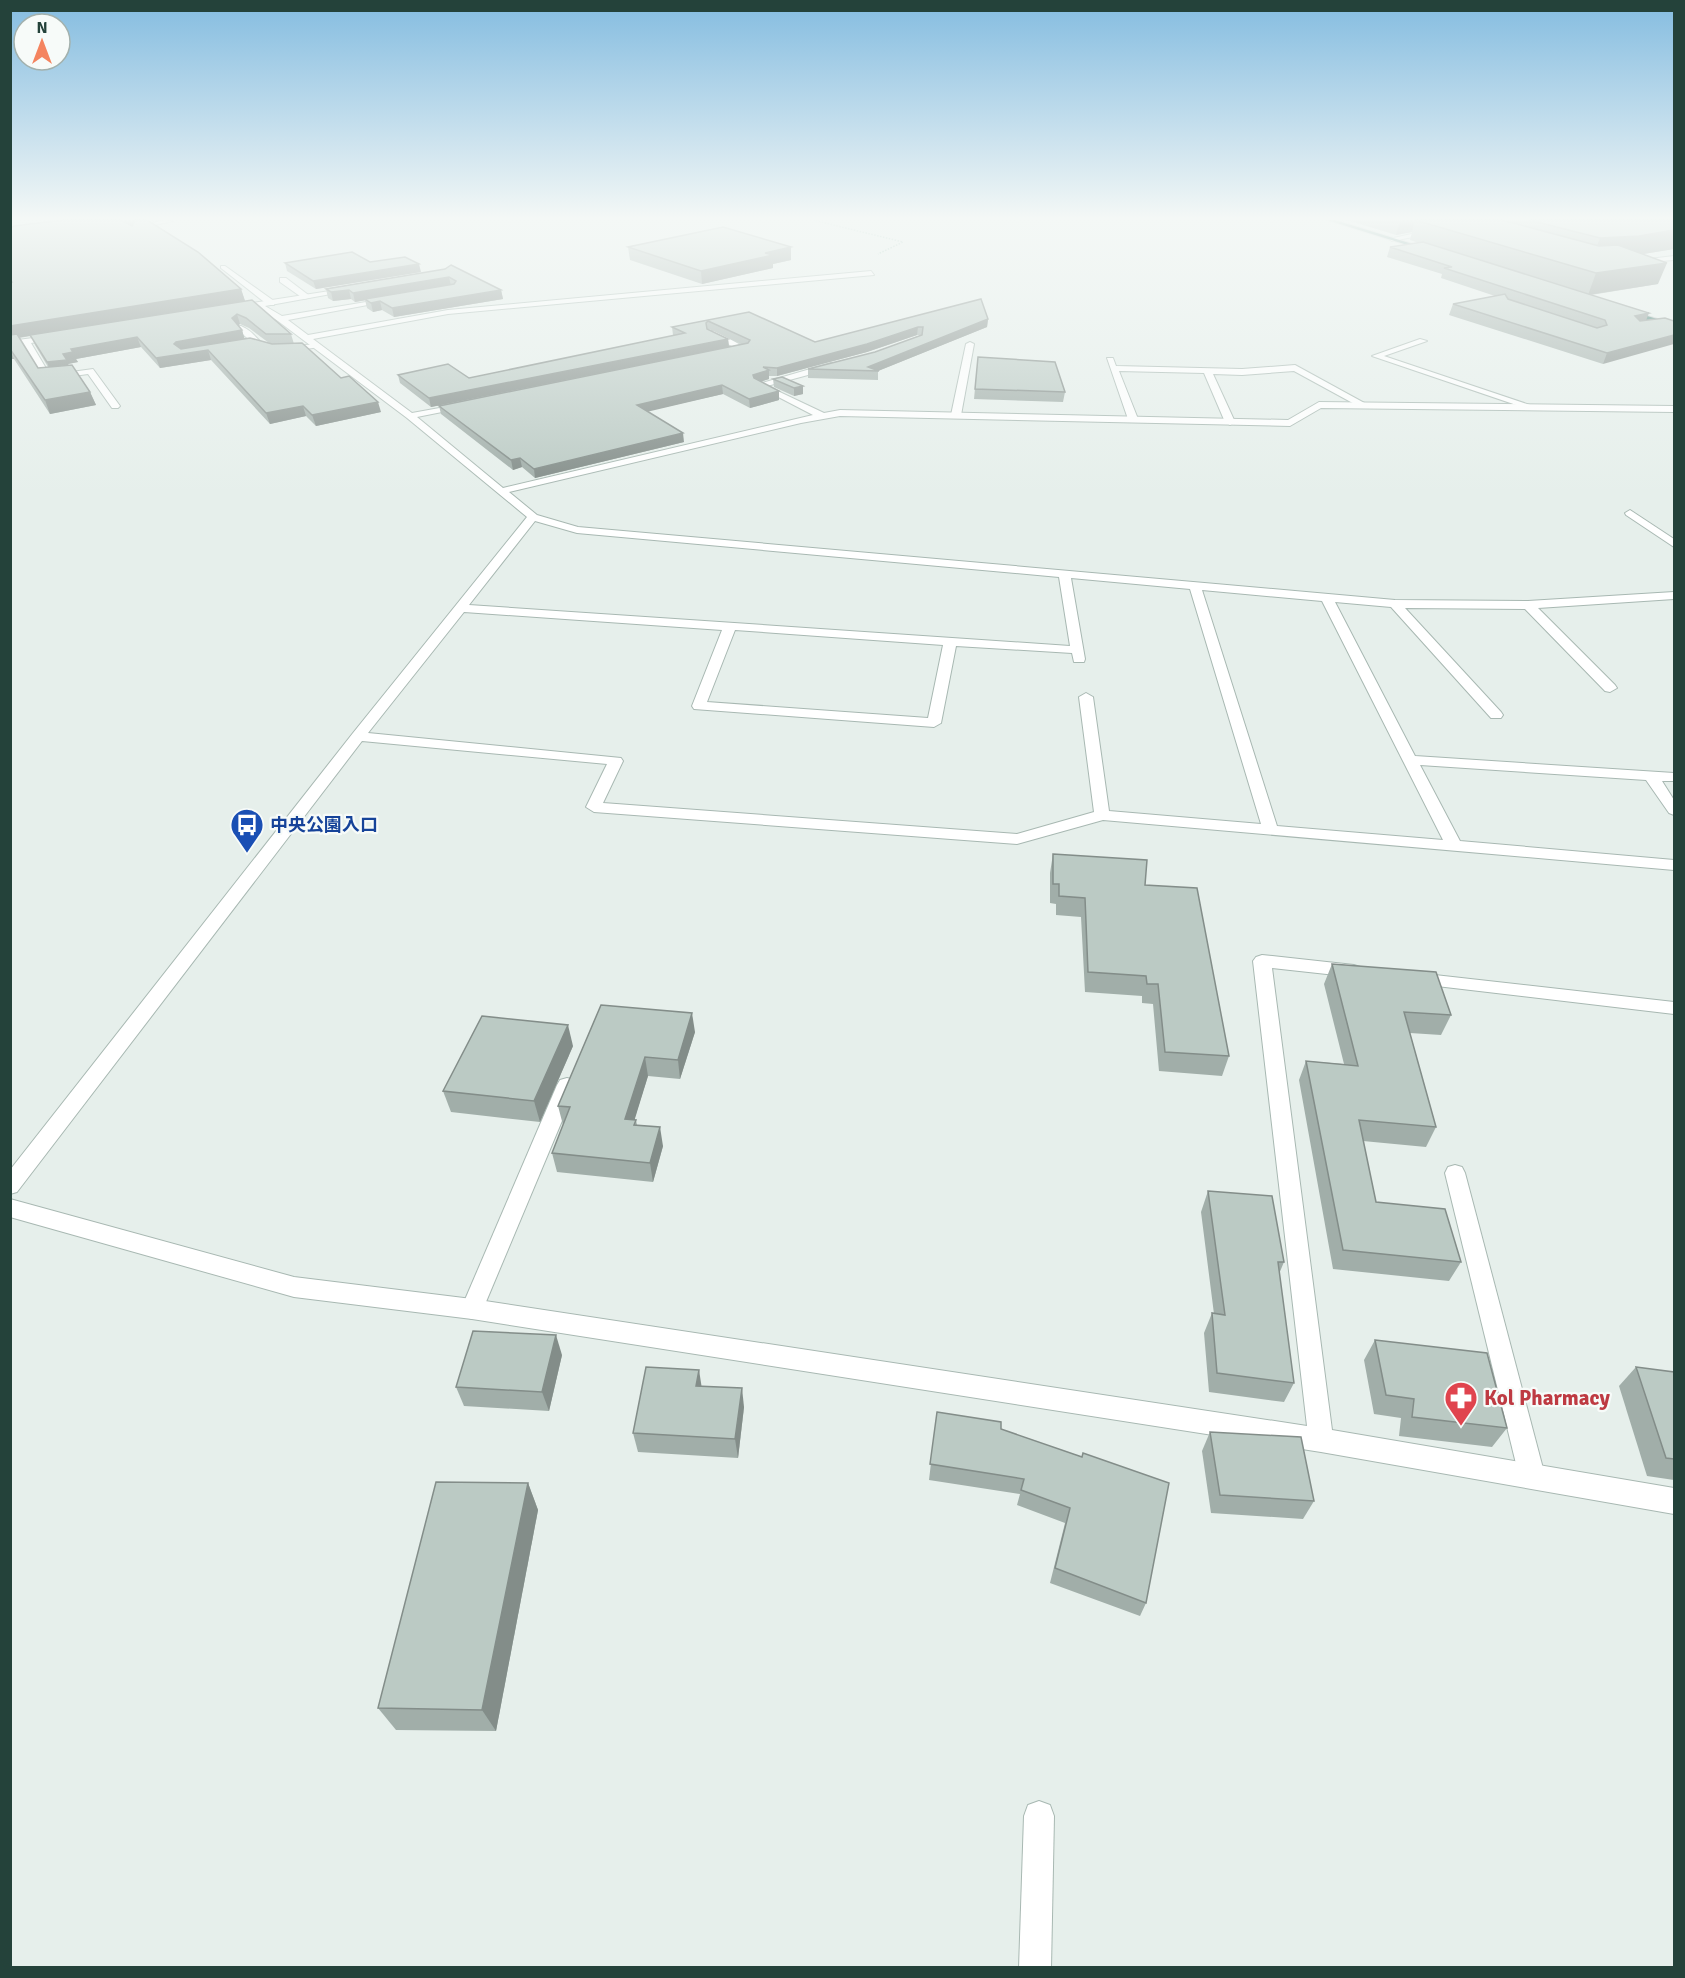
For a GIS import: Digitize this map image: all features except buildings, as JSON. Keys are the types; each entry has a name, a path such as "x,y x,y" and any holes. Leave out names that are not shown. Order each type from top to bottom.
{"highway":[{"path":"1630,312 1670,325"}],"street":[{"path":"270,312 410,416 532,516 577,530 1395,604 1528,605 1674,595"},
{"path":"281,319 321,312"},
{"path":"242,328 261,348 274,350 447,312"},
{"path":"1646,327 1670,325"},
{"path":"712,333 744,349 721,353"},
{"path":"10,344 68,334"},
{"path":"1423,341 1376,356 1531,407"},
{"path":"26,342 48,378 90,371 115,406"},
{"path":"245,344 255,342"},
{"path":"956,416 970,344"},
{"path":"1109,357 1133,419"},
{"path":"822,416 759,385 837,365"},
{"path":"1113,368 1242,372 1295,368 1363,405"},
{"path":"1206,371 1230,422"},
{"path":"410,416 479,402"},
{"path":"502,490 840,413 1290,423 1319,405 1674,409"},
{"path":"1630,513 1674,544"},
{"path":"10,1186 358,735 532,516"},
{"path":"460,608 950,641 1078,654 1064,574"},
{"path":"1195,586 1270,830"},
{"path":"1327,598 1454,846"},
{"path":"1395,604 1496,715"},
{"path":"1528,605 1610,688"},
{"path":"730,626 699,706 934,723 950,641"},
{"path":"1086,697 1102,815"},
{"path":"358,735 616,761 594,807 1017,839 1102,815 1674,865"},
{"path":"1410,760 1674,777"},
{"path":"1651,776 1674,810"},
{"path":"1321,1440 1262,961 1368,973"},
{"path":"1403,977 1674,1008"},
{"path":"472,1309 575,1067"},
{"path":"1455,1173 1532,1476"},
{"path":"10,1208 294,1287 472,1309 1321,1440 1674,1500"},
{"path":"1035,1968 1039,1816"}],"place":[{"name":"中央公園入口","path":"247,854"},
{"name":"Kol Pharmacy","path":"1461,1427"}]}
